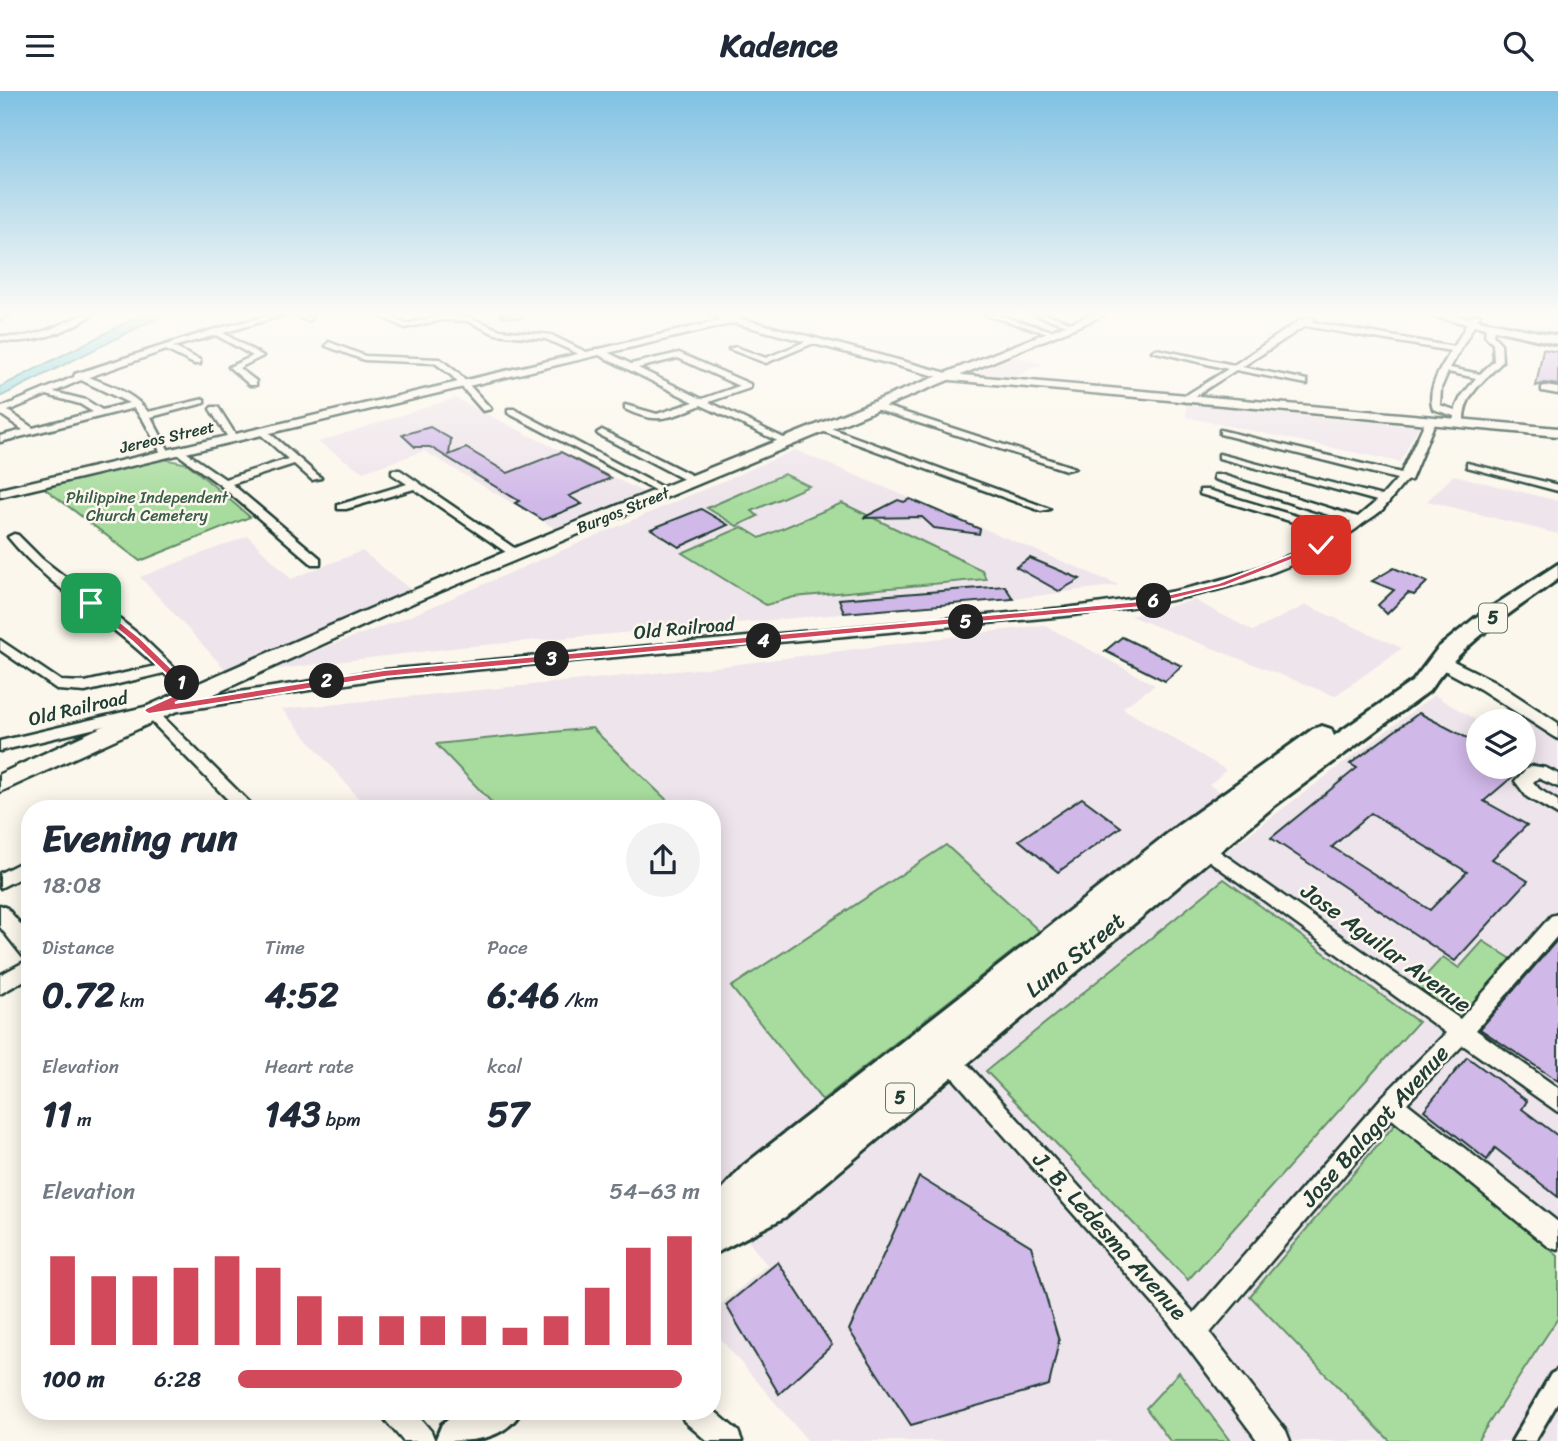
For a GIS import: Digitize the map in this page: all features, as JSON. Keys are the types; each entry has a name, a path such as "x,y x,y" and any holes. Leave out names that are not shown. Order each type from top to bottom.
{"main road":[{"name":"Burgos Street","path":"0,784 191,692 666,492 949,378"},
{"name":"Luna Street","path":"721,1228 771,1203 940,1050 1196,842 1264,799 1421,686 1434,663 1558,570"},
{"path":"459,1441 486,1420"}],"street":[{"path":"31,431 1,411 73,378"},
{"path":"83,378 120,390 147,415 171,451 224,483 316,561"},
{"path":"247,378 253,383"},
{"path":"458,378 462,386 486,408"},
{"name":"Jereos Street","path":"0,493 493,378"},
{"path":"654,378 787,442"},
{"path":"628,407 647,417 657,418 747,386 729,378"},
{"path":"962,378 1430,422 1459,419 1558,432"},
{"path":"1186,399 1217,378"},
{"path":"1286,378 1304,382"},
{"path":"1440,378 1434,405 1459,419"},
{"path":"1459,419 1481,378"},
{"path":"1545,389 1558,391"},
{"path":"46,392 83,403 100,413"},
{"path":"147,415 201,401"},
{"path":"0,439 137,404"},
{"path":"878,407 1070,468"},
{"path":"215,409 232,437"},
{"path":"511,411 666,492"},
{"name":"Old Railroad","path":"1,744 149,711 384,674 1141,604 1189,594 1265,570 1343,534 1407,478 1421,452 1430,422"},
{"path":"822,428 1045,509"},
{"path":"262,431 316,478"},
{"path":"1223,432 1407,478"},
{"path":"602,433 695,481"},
{"path":"1223,456 1384,500"},
{"path":"224,483 296,460"},
{"path":"1471,465 1558,488"},
{"path":"396,472 517,554"},
{"path":"1219,477 1361,520"},
{"path":"342,507 415,485"},
{"path":"1204,492 1343,534"},
{"path":"14,537 38,562 112,619 191,692"},
{"path":"0,644 58,685 85,687 168,668"},
{"path":"1434,663 1487,685 1558,732"},
{"path":"149,711 239,800"},
{"path":"1558,781 1540,772 1533,772 1523,781 1533,793 1558,809"},
{"name":"Jose Aguilar Avenue","path":"1196,842 1558,1101"},
{"path":"0,881 21,870"},
{"path":"0,913 21,939"},
{"name":"Jose Balagot Avenue","path":"1194,1332 1391,1104 1461,1032 1558,922"},
{"path":"0,985 21,972"},
{"name":"J. B. Ledesma Avenue","path":"940,1050 1194,1332 1276,1441"},
{"path":"1391,1104 1558,1237"},
{"path":"1523,1441 1558,1381"},
{"path":"404,1420 421,1441"},
{"path":"704,1420 728,1441"}],"shaded area":[{"path":"455,398 647,494 556,529 424,451 363,472 318,442"},
{"path":"1187,403 1419,426 1400,462 1186,417"},
{"path":"795,450 1119,585 1013,599 460,647 278,669 277,665 408,617"},
{"path":"1454,475 1558,501 1558,534 1427,501"},
{"path":"248,536 291,579 362,551 412,591 225,669 140,577"},
{"path":"1194,600 1253,631 1306,605 1402,648 1335,696 1130,616"},
{"path":"1044,625 1155,685 1122,708 1226,770 1209,785 1222,793 721,1188 721,800 360,800 282,709 707,668"},
{"path":"1434,695 1466,714 1466,779 1536,779 1536,723 1558,738 1558,1441 808,1441 721,1340 721,1304 767,1265 742,1233 1209,864"}],"green space":[{"name":"Philippine Independent Church Cemetery","path":"149,456 188,464 250,517 140,561 39,484"},
{"path":"784,474 809,486 752,511 758,516 737,526 707,508"},
{"path":"842,503 982,570 986,579 794,597 766,605 682,553 742,527 760,538"},
{"path":"592,728 667,800 489,800 436,744"},
{"path":"946,845 1039,931 822,1100 731,987"},
{"path":"1224,879 1418,1022 1188,1280 986,1071"},
{"path":"1483,941 1513,960 1459,1024 1412,990 1443,957 1459,968"},
{"path":"1396,1123 1558,1256 1558,1318 1477,1441 1390,1441 1250,1296"},
{"path":"1179,1372 1230,1441 1170,1441 1146,1408"}],"water":[{"path":"18,378 38,378 0,397 0,387"}],"building":[{"path":"1538,378 1558,378 1558,385 1545,383 1536,386"},
{"path":"430,427 451,439 449,455 466,448 508,473 561,452 611,478 569,496 582,504 543,520 515,503 519,501 430,447 415,447 402,435"},
{"path":"910,499 980,529 979,534 934,528 922,517 863,518 898,500 904,502"},
{"path":"701,509 728,525 679,547 651,529"},
{"path":"1030,558 1080,579 1059,591 1016,567"},
{"path":"1394,568 1427,582 1414,595 1408,593 1387,614 1378,605 1394,590 1372,581"},
{"path":"1005,586 1013,599 844,613 839,599"},
{"path":"1122,637 1182,666 1165,681 1105,651"},
{"path":"1419,713 1466,737 1466,779 1510,779 1484,801 1527,825 1492,859 1528,881 1455,961 1271,838 1357,768 1350,764","holes":["1371,813 1467,872 1430,910 1332,847"]},
{"path":"1082,798 1121,827 1058,872 1019,840"},
{"path":"1558,939 1558,1081 1480,1029"},
{"path":"1467,1057 1527,1101 1522,1109 1558,1136 1558,1197 1495,1148 1487,1160 1424,1110"},
{"path":"919,1177 1031,1246 1059,1341 1049,1385 911,1425 849,1330"},
{"path":"778,1262 832,1345 779,1394 726,1305"}],"route":[{"path":"91,603 137,640 191,692 149,711 384,674 1141,604 1222,585 1295,558 1321,545"}]}
